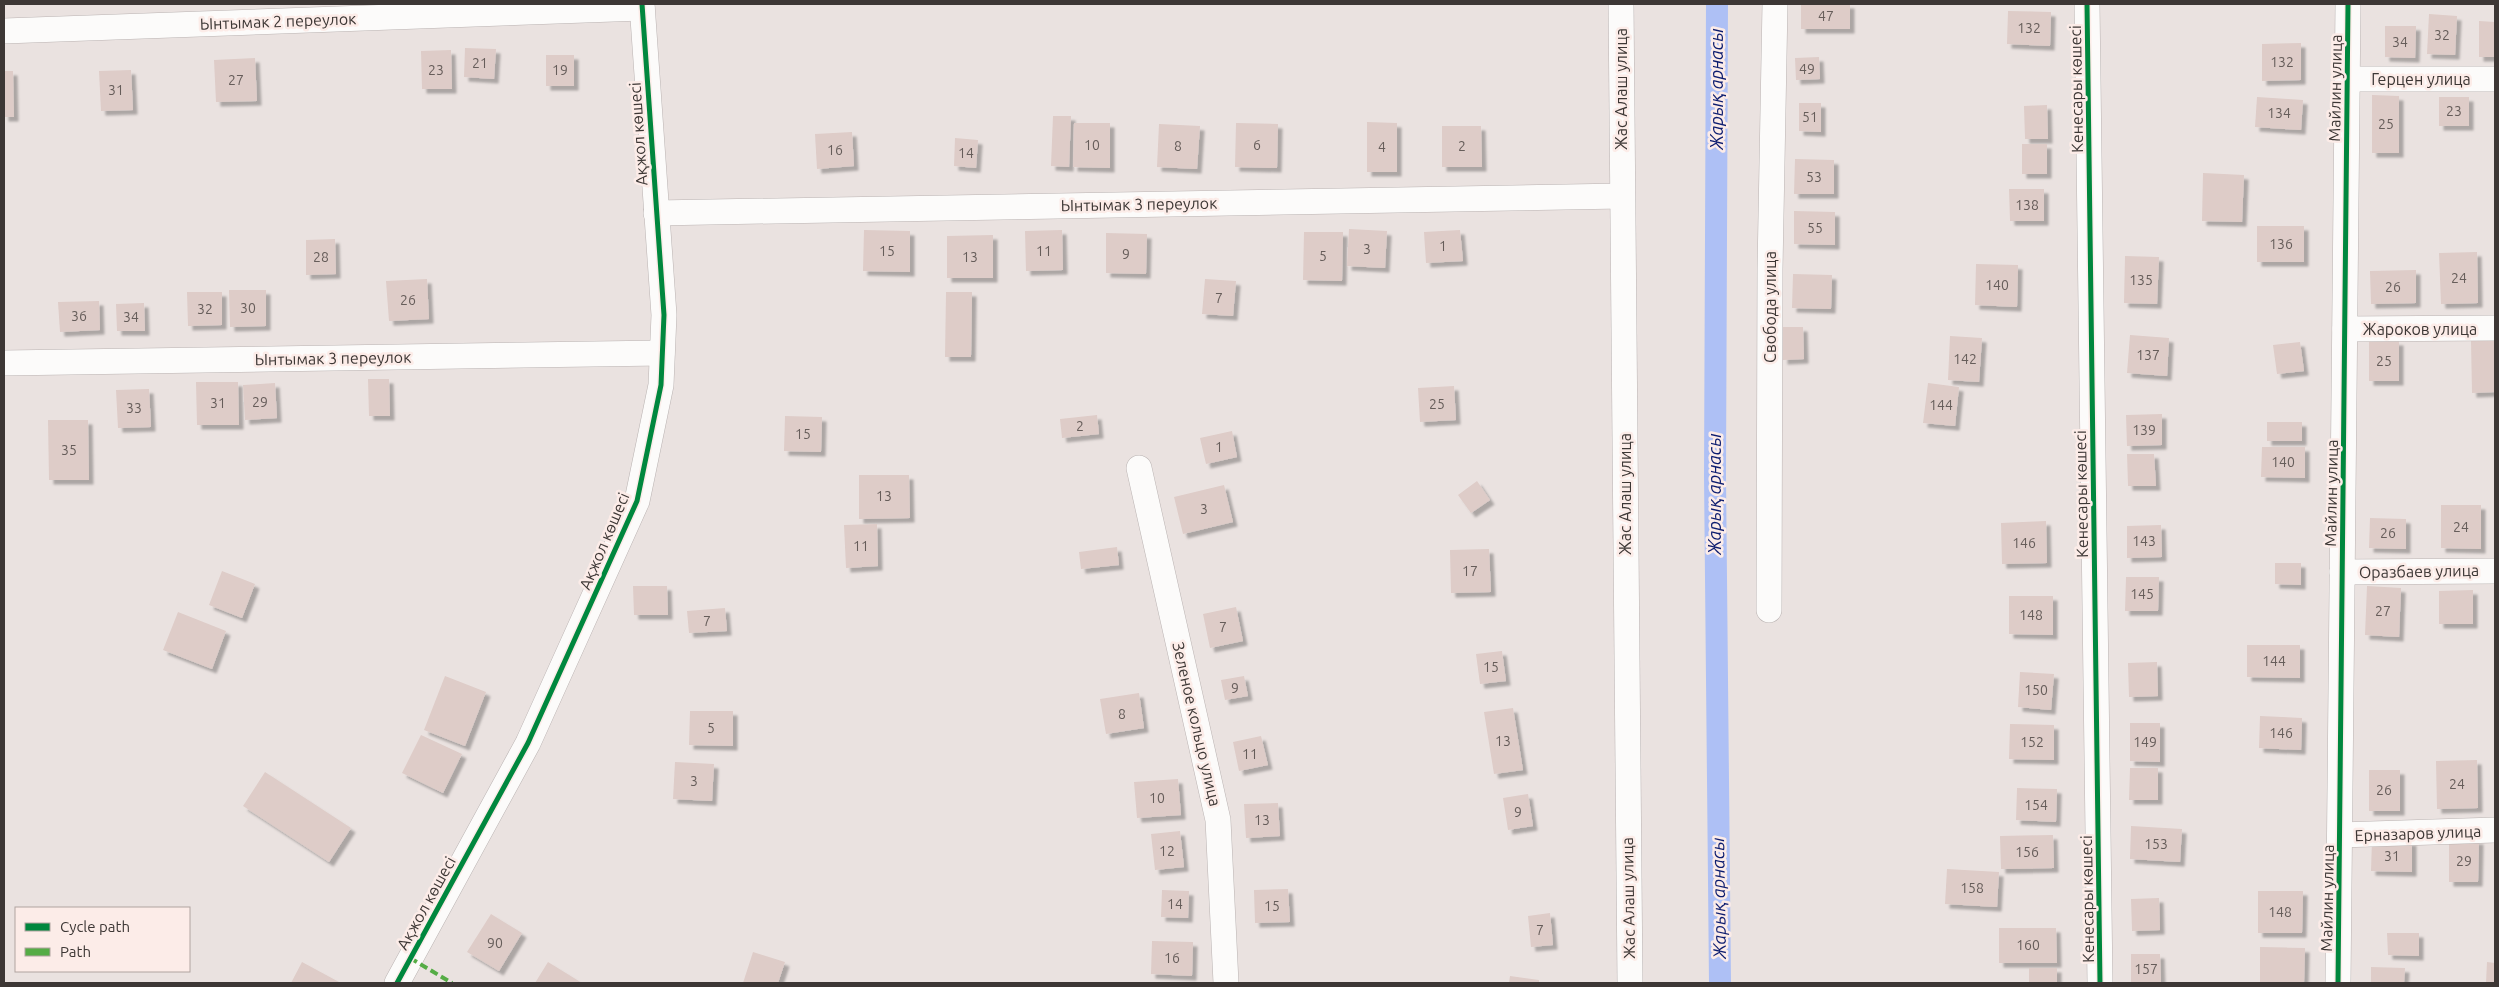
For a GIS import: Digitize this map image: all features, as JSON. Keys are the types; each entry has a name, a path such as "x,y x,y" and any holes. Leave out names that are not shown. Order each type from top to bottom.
{"street":[{"name":"Жас Алаш улица","path":"1621,4 1630,983"},
{"name":"Свобода улица","path":"1769,610 1770,269 1775,4"},
{"name":"Кенесары көшесі","path":"2087,4 2100,983"},
{"name":"Майлин улица","path":"2338,983 2348,4"},
{"name":"Ынтымак 2 переулок","path":"4,30 642,6"},
{"name":"Ақжол көшесі","path":"397,983 528,743 636,501 661,385 664,315 642,6"},
{"name":"Герцен улица","path":"2348,79 2495,79"},
{"name":"Ынтымак 3 переулок","path":"656,213 1622,196"},
{"name":"Жароков улица","path":"2345,329 2495,328"},
{"name":"Ынтымак 3 переулок","path":"4,363 662,354"},
{"name":"Зеленое кольцо улица","path":"1139,468 1218,820 1226,983"},
{"name":"Оразбаев улица","path":"2342,572 2495,571"},
{"name":"Ерназаров улица","path":"2340,835 2495,830"}],"building":[{"path":"1801,4 1850,4 1850,29 1801,29"},
{"path":"2008,11 2051,12 2050,46 2007,44"},
{"path":"2429,14 2457,16 2455,55 2427,54"},
{"path":"2479,21 2495,22 2495,57 2479,57"},
{"path":"2385,26 2416,26 2415,58 2385,57"},
{"path":"2301,43 2301,80 2262,81 2262,44"},
{"path":"465,48 496,49 494,79 464,77"},
{"path":"451,50 452,89 422,89 421,51"},
{"path":"546,55 574,55 574,86 546,86"},
{"path":"1819,57 1820,79 1796,80 1795,58"},
{"path":"255,58 257,101 216,102 214,60"},
{"path":"131,70 133,110 101,111 99,71"},
{"path":"4,71 13,71 14,117 4,117"},
{"path":"2372,95 2399,96 2399,153 2372,153"},
{"path":"2257,97 2303,100 2301,130 2255,127"},
{"path":"2439,97 2469,97 2469,126 2439,126"},
{"path":"1799,103 1821,103 1821,132 1799,131"},
{"path":"2047,105 2048,139 2025,139 2024,106"},
{"path":"1053,116 1071,116 1069,167 1051,166"},
{"path":"1367,122 1397,123 1397,172 1367,172"},
{"path":"1074,123 1110,123 1110,168 1073,167"},
{"path":"1236,123 1278,124 1277,168 1235,167"},
{"path":"1159,124 1200,126 1197,169 1157,167"},
{"path":"1442,126 1481,126 1482,167 1442,167"},
{"path":"852,132 854,166 817,169 815,134"},
{"path":"955,138 978,140 976,168 954,166"},
{"path":"2022,144 2047,144 2047,174 2022,174"},
{"path":"1795,159 1834,160 1834,194 1794,194"},
{"path":"2203,173 2244,175 2242,222 2202,221"},
{"path":"2009,189 2044,189 2044,221 2010,221"},
{"path":"1794,211 1835,212 1835,245 1794,244"},
{"path":"2257,226 2304,226 2304,262 2257,262"},
{"path":"1349,229 1387,231 1385,268 1347,266"},
{"path":"864,230 910,231 910,272 863,271"},
{"path":"1062,230 1063,270 1026,271 1025,231"},
{"path":"1460,230 1463,261 1426,263 1424,232"},
{"path":"1304,232 1343,232 1342,281 1303,280"},
{"path":"1106,233 1147,234 1146,274 1106,273"},
{"path":"993,235 993,278 947,278 947,236"},
{"path":"335,239 336,274 306,275 306,240"},
{"path":"2477,252 2478,303 2441,304 2439,253"},
{"path":"2125,256 2159,257 2157,304 2124,303"},
{"path":"1976,264 2018,265 2017,307 1975,305"},
{"path":"2416,270 2416,303 2371,304 2370,271"},
{"path":"1793,274 1832,275 1831,309 1792,308"},
{"path":"427,279 429,319 389,321 386,281"},
{"path":"1205,279 1236,281 1233,316 1202,314"},
{"path":"229,290 266,290 266,326 230,327"},
{"path":"187,292 222,292 222,325 188,326"},
{"path":"946,292 972,292 971,357 945,357"},
{"path":"99,301 100,330 60,332 58,302"},
{"path":"144,303 145,331 117,331 116,304"},
{"path":"1783,327 1803,327 1804,359 1783,360"},
{"path":"2130,335 2169,338 2167,376 2127,373"},
{"path":"1950,336 1982,338 1979,382 1948,380"},
{"path":"2369,341 2399,341 2399,381 2369,381"},
{"path":"2471,341 2495,341 2495,392 2472,393"},
{"path":"2300,342 2304,371 2277,374 2273,345"},
{"path":"368,379 389,379 390,416 369,416"},
{"path":"196,382 238,382 239,425 197,425"},
{"path":"275,383 277,418 245,420 243,385"},
{"path":"1928,383 1959,387 1955,426 1923,423"},
{"path":"1454,386 1456,420 1420,422 1418,388"},
{"path":"149,389 151,427 118,428 116,390"},
{"path":"2162,414 2162,445 2127,446 2126,415"},
{"path":"1097,415 1099,434 1062,438 1060,419"},
{"path":"785,416 822,417 821,452 784,451"},
{"path":"48,420 88,420 89,480 49,480"},
{"path":"2267,422 2302,422 2302,441 2267,441"},
{"path":"1232,431 1237,457 1206,464 1200,438"},
{"path":"2262,447 2305,447 2305,478 2261,477"},
{"path":"2127,454 2154,454 2156,486 2128,486"},
{"path":"859,475 909,475 910,518 859,519"},
{"path":"1477,481 1490,500 1471,513 1458,495"},
{"path":"1224,485 1233,522 1183,534 1174,497"},
{"path":"2441,505 2481,505 2481,549 2441,548"},
{"path":"2370,518 2406,519 2406,549 2369,548"},
{"path":"2046,521 2047,563 2002,564 2001,523"},
{"path":"877,524 878,566 846,568 844,525"},
{"path":"2161,525 2162,557 2127,558 2127,526"},
{"path":"1117,547 1119,565 1081,569 1079,552"},
{"path":"1489,549 1491,592 1451,593 1450,550"},
{"path":"2275,563 2301,563 2301,585 2275,584"},
{"path":"222,571 255,584 242,618 209,605"},
{"path":"2126,577 2159,577 2158,611 2125,611"},
{"path":"633,586 667,586 668,615 634,615"},
{"path":"2367,586 2401,588 2399,637 2365,635"},
{"path":"2473,590 2473,624 2439,624 2439,591"},
{"path":"2009,596 2053,596 2053,635 2009,634"},
{"path":"1236,607 1243,641 1210,648 1203,614"},
{"path":"725,608 727,631 689,633 687,611"},
{"path":"178,612 226,631 212,669 163,650"},
{"path":"2247,645 2300,645 2300,678 2247,677"},
{"path":"1502,651 1506,681 1480,684 1476,654"},
{"path":"2157,662 2158,696 2129,697 2128,663"},
{"path":"2020,672 2054,674 2051,710 2018,707"},
{"path":"445,676 486,692 465,746 424,730"},
{"path":"1244,676 1248,696 1225,700 1221,680"},
{"path":"1139,693 1144,728 1106,734 1100,699"},
{"path":"1513,708 1523,770 1494,774 1484,712"},
{"path":"690,711 733,711 733,746 689,745"},
{"path":"2260,716 2302,718 2301,750 2259,748"},
{"path":"2130,723 2160,723 2160,762 2130,761"},
{"path":"2010,724 2054,725 2054,760 2009,759"},
{"path":"421,735 462,754 443,793 402,773"},
{"path":"1261,736 1268,765 1239,771 1233,742"},
{"path":"2477,760 2478,808 2437,809 2436,761"},
{"path":"675,762 714,764 712,801 673,799"},
{"path":"2130,768 2158,768 2158,800 2129,800"},
{"path":"2369,770 2400,770 2400,811 2369,811"},
{"path":"265,772 351,828 329,862 243,806"},
{"path":"1178,779 1181,815 1137,818 1134,782"},
{"path":"2017,788 2057,789 2056,822 2016,820"},
{"path":"1528,794 1533,826 1508,830 1503,798"},
{"path":"1278,803 1280,836 1246,838 1244,804"},
{"path":"2131,826 2182,829 2180,862 2130,859"},
{"path":"1180,831 1184,867 1155,870 1151,834"},
{"path":"2053,835 2054,868 2001,869 2000,836"},
{"path":"2372,840 2412,841 2412,872 2371,871"},
{"path":"2449,840 2479,840 2478,882 2449,882"},
{"path":"1947,869 1999,872 1997,907 1945,904"},
{"path":"1288,889 1290,922 1255,923 1254,890"},
{"path":"1162,890 1189,891 1188,918 1161,917"},
{"path":"2258,891 2303,891 2302,933 2258,933"},
{"path":"2159,898 2160,930 2132,931 2131,899"},
{"path":"1550,913 1553,945 1531,947 1528,916"},
{"path":"491,914 522,933 499,971 467,952"},
{"path":"1999,928 2056,928 2057,963 1999,963"},
{"path":"2387,933 2419,933 2419,956 2388,955"},
{"path":"1152,941 1193,942 1192,976 1151,974"},
{"path":"2260,947 2305,948 2304,983 2260,983"},
{"path":"753,952 785,962 778,983 743,983"},
{"path":"2131,954 2160,954 2161,983 2131,983"},
{"path":"302,962 339,982 291,983"},
{"path":"548,962 582,983 535,983"},
{"path":"2487,962 2495,963 2495,983 2486,983"},
{"path":"2371,967 2405,968 2404,983 2371,983"},
{"path":"2029,968 2057,968 2057,983 2029,983"},
{"path":"1510,976 1539,980 1539,983 1509,983"}],"waterway":[{"name":"Жарық арнасы","path":"1717,4 1715,476 1720,983"}],"marked path":[{"path":"410,958 452,983"}],"cycle path":[{"path":"397,983 528,743 637,501 661,385 664,315 642,4"},
{"path":"2087,4 2100,983"},
{"path":"2338,983 2348,4"}]}
